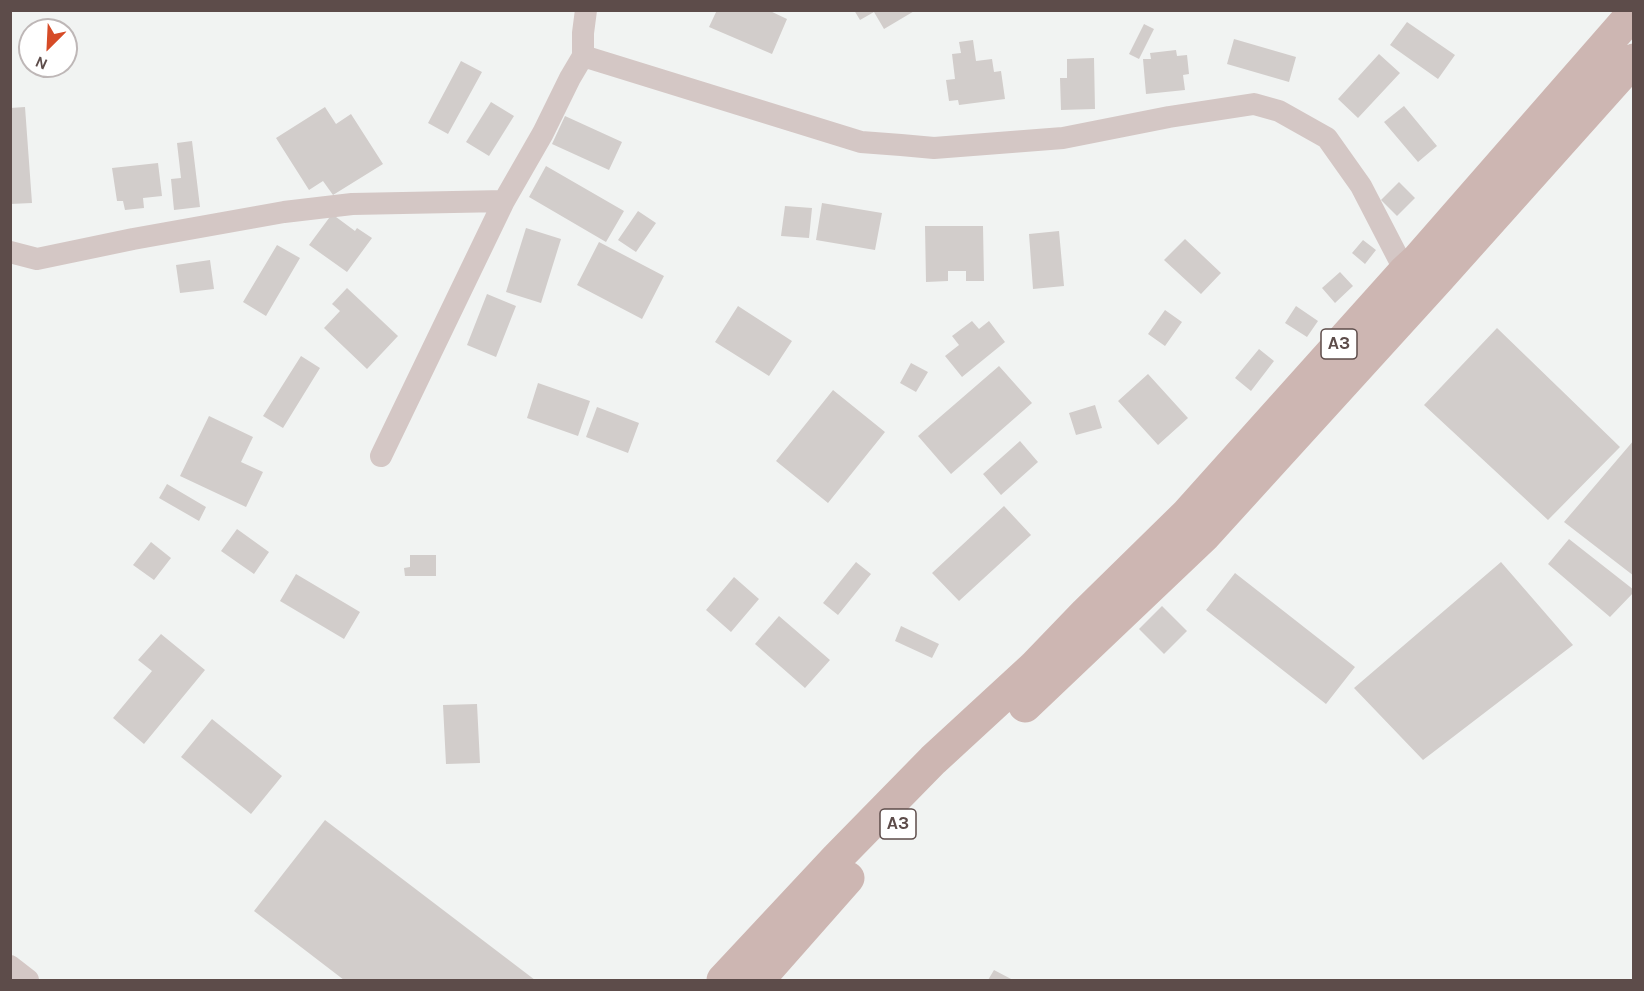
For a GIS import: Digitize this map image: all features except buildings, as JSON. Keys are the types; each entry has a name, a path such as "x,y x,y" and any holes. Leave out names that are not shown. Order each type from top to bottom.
{"main road":[{"name":"A3","path":"758,981 884,838 941,767 1086,613 1187,514 1532,131 1634,12"},
{"name":"A3","path":"723,981 837,858 941,767 1060,674 1205,535 1634,60"}],"street":[{"path":"381,456 504,201 584,56 583,33 586,10"},
{"path":"584,56 861,142 934,148 1063,138 1169,117 1254,105 1279,111 1327,138 1361,186 1405,271"},
{"path":"10,252 37,259 284,212 352,204 504,201"},
{"path":"10,966 28,981"}]}
